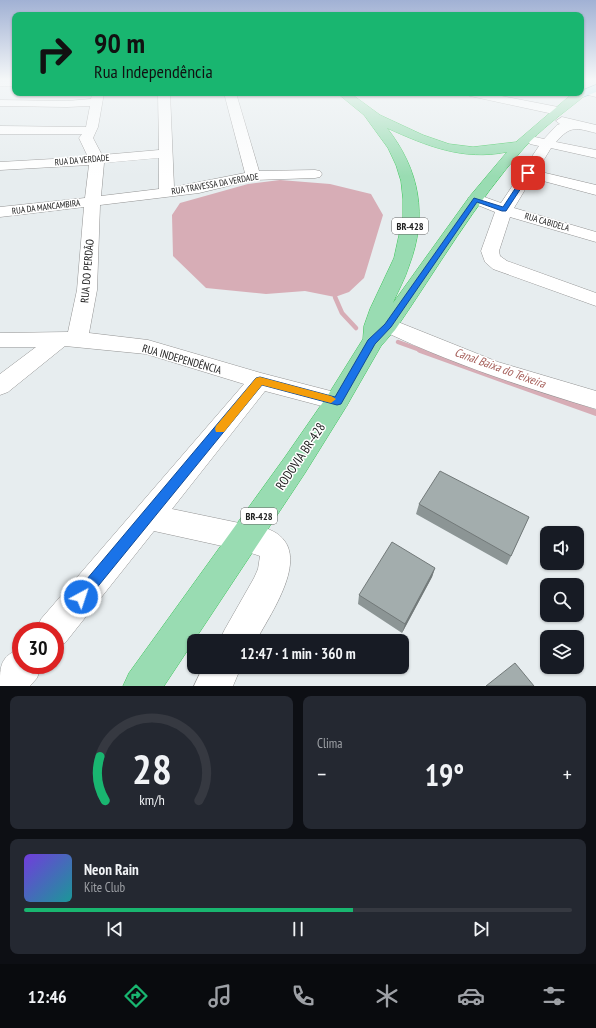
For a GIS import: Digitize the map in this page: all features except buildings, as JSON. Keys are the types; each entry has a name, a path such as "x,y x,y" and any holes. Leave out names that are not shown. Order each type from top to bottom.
{"highway":[{"name":"BR-428","path":"366,112 370,115"},
{"name":"RODOVIA BR-428","path":"142,686 337,401 380,334 476,200 523,142 558,112"},
{"name":"RODOVIA BR-428","path":"370,115 384,130 401,157 411,187 412,217 403,258 378,316 380,334"},
{"path":"370,115 426,142 452,150 467,152 495,151 523,142"}],"street":[{"path":"72,112 97,160"},
{"path":"0,130 84,134 92,127 95,112"},
{"path":"164,112 167,193"},
{"path":"235,112 253,176"},
{"path":"542,112 576,124 596,129"},
{"path":"576,124 561,128 528,173 504,210 490,251 491,258 500,265 596,300"},
{"path":"523,142 548,144 596,154"},
{"name":"RUA DA VERDADE","path":"0,166 97,160 165,153"},
{"name":"RUA DO PERDÃO","path":"69,339 86,290 92,202 97,160"},
{"path":"528,173 596,190"},
{"name":"RUA TRAVESSA DA VERDADE","path":"92,202 200,188 253,176 315,174"},
{"name":"RUA CABIDELA","path":"476,200 504,210 596,237"},
{"name":"RUA DA MANCAMBIRA","path":"0,212 92,202"},
{"path":"380,334 430,346 494,370 596,400"},
{"path":"0,386 69,339"},
{"name":"RUA INDEPENDÊNCIA","path":"0,340 69,339 148,347 260,381 337,401"},
{"path":"60,622 260,381"},
{"path":"148,517 245,537 268,543 273,548 276,558 274,570 266,589 241,634"},
{"path":"7,686 17,674"},
{"path":"213,686 219,674"}],"shaded area":[{"path":"280,180 330,184 371,194 383,215 364,278 349,292 335,297 305,291 266,294 206,288 173,256 172,215 180,203 248,184"}],"waterway":[{"name":"Canal Baixa do Teixeira","path":"335,297 342,313 356,328"},
{"name":"Canal Baixa do Teixeira","path":"398,342 423,351"},
{"name":"Canal Baixa do Teixeira","path":"420,350 596,413"}],"slow traffic":[{"path":"220,429 260,381 331,399"}],"route":[{"path":"81,597 260,381 337,401 372,342 388,326 476,200 504,210 528,173"}]}
